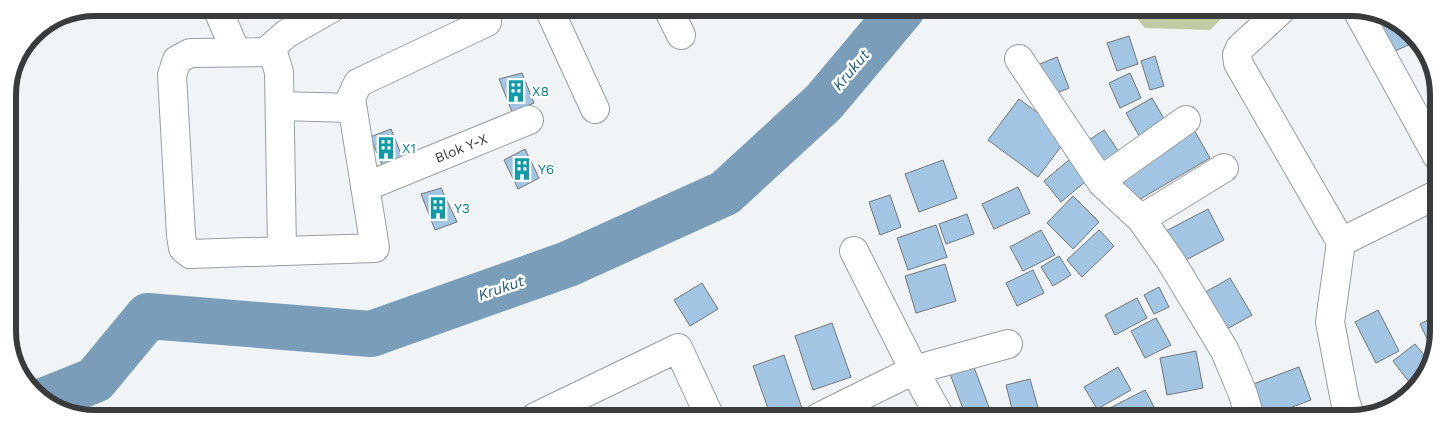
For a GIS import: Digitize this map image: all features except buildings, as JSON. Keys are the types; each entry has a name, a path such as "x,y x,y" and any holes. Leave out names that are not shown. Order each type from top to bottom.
{"street":[{"path":"220,16 236,52"},
{"path":"266,52 286,34 318,16"},
{"path":"553,16 594,109"},
{"path":"672,16 681,34"},
{"path":"1275,16 1240,48 1237,55 1238,63 1341,242 1330,322 1348,410"},
{"path":"1361,17 1430,145"},
{"path":"282,251 279,72 274,56 266,52 190,53 176,60 172,75 180,235 183,248 190,254 375,248 352,108 351,98 358,83 487,22"},
{"path":"1019,59 1102,183 1141,219 1170,260 1225,351 1248,410"},
{"path":"280,106 352,108"},
{"name":"Blok Y-X","path":"365,187 529,120"},
{"path":"1102,183 1110,174 1186,120"},
{"path":"1141,219 1224,168"},
{"path":"1341,242 1430,198"},
{"path":"854,251 936,410"},
{"path":"833,410 914,370 1008,344"},
{"path":"550,410 678,348 707,410"}],"green space":[{"path":"1135,16 1224,16 1210,30 1145,28"}],"waterway":[{"name":"Krukut","path":"53,397 95,380 148,316 371,334 568,264 725,193 824,102 896,16"}],"place":[{"name":"X8","path":"516,91"},
{"name":"X1","path":"386,148"},
{"name":"Y6","path":"522,169"},
{"name":"Y3","path":"438,208"}]}
